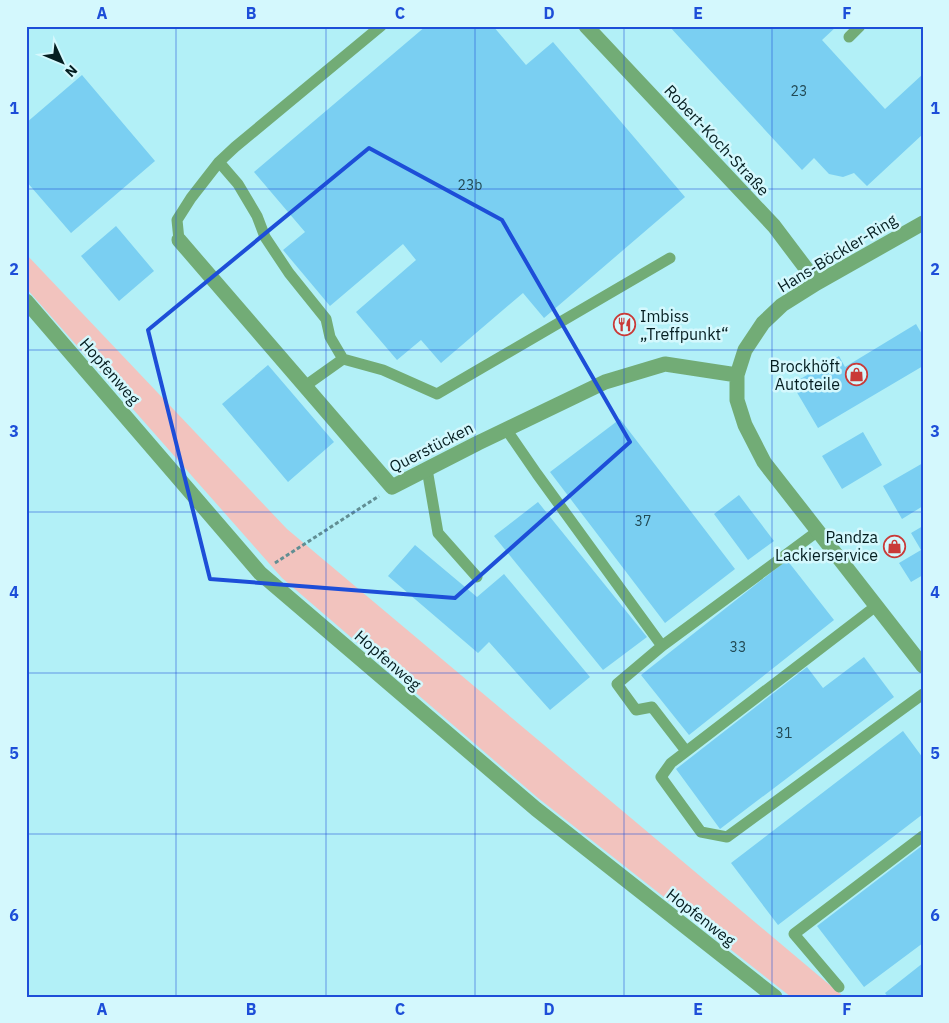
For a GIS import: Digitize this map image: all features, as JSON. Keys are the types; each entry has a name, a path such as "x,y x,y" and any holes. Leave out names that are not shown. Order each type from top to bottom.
{"street":[{"name":"Robert-Koch-Straße","path":"586,26 774,226 817,283"},
{"name":"Hans-Böckler-Ring","path":"923,223 782,305 763,323 745,350 737,375 737,400 745,426 764,462 923,666"},
{"name":"Querstücken","path":"179,240 392,487 604,382 665,364 737,375"},
{"name":"Hopfenweg","path":"26,301 260,573 536,809 775,997"}],"lane":[{"path":"179,240 177,220 190,198 219,162 234,147 381,26"},
{"path":"848,37 860,26"},
{"path":"219,162 238,184 257,216 265,237 326,319 330,337 344,359 384,370 438,394 670,258"},
{"path":"305,386 344,359"},
{"path":"506,429 662,646"},
{"path":"427,468 438,532 477,578"},
{"path":"686,751 652,707 636,710 617,684 662,646 818,531"},
{"path":"876,606 670,763 661,777 701,832 726,837 923,694"},
{"path":"839,987 794,934 923,836"}],"path":[{"path":"260,573 392,487"}],"highlighted area":[{"path":"369,148 502,220 630,442 455,598 210,579 148,330"}],"shaded area":[{"path":"26,254 287,529 844,997 791,997 538,798 282,578 26,288"}],"building":[{"path":"426,26 493,26 526,65 553,42 685,197 544,318 523,293 441,363 421,340 397,360 356,312 416,260 403,244 330,306 283,250 305,232 254,172"},
{"path":"669,26 837,26 822,40 885,109 923,74 923,134 867,186 854,173 843,177 829,174 814,158 802,170"},
{"path":"82,75 155,161 71,233 26,181 26,123"},
{"path":"116,226 154,271 119,301 81,256"},
{"name":"Brockhöft Autoteile","path":"916,324 923,336 923,366 818,428 792,384 839,356 845,367"},
{"path":"268,365 334,442 288,482 222,404"},
{"path":"620,419 735,569 665,623 550,472"},
{"path":"863,432 882,465 842,489 822,456"},
{"path":"923,463 923,506 902,519 883,486"},
{"path":"739,495 774,541 748,560 714,514"},
{"path":"538,502 647,637 603,670 494,536"},
{"path":"923,526 923,575 911,582 899,563 921,550 911,533"},
{"path":"415,545 477,597 504,574 590,677 550,710 489,642 478,653 388,576"},
{"path":"787,560 834,620 689,735 641,675"},
{"path":"864,657 894,697 720,829 676,769 807,667 823,688"},
{"path":"903,731 923,758 923,814 778,925 731,863"},
{"path":"923,845 923,943 864,987 817,926"},
{"path":"923,963 923,997 888,997 885,993"}],"place":[{"name":"Imbiss „Treffpunkt“","path":"624,325"},
{"name":"Brockhöft Autoteile","path":"856,375"},
{"name":"Pandza Lackierservice","path":"894,546"}]}
